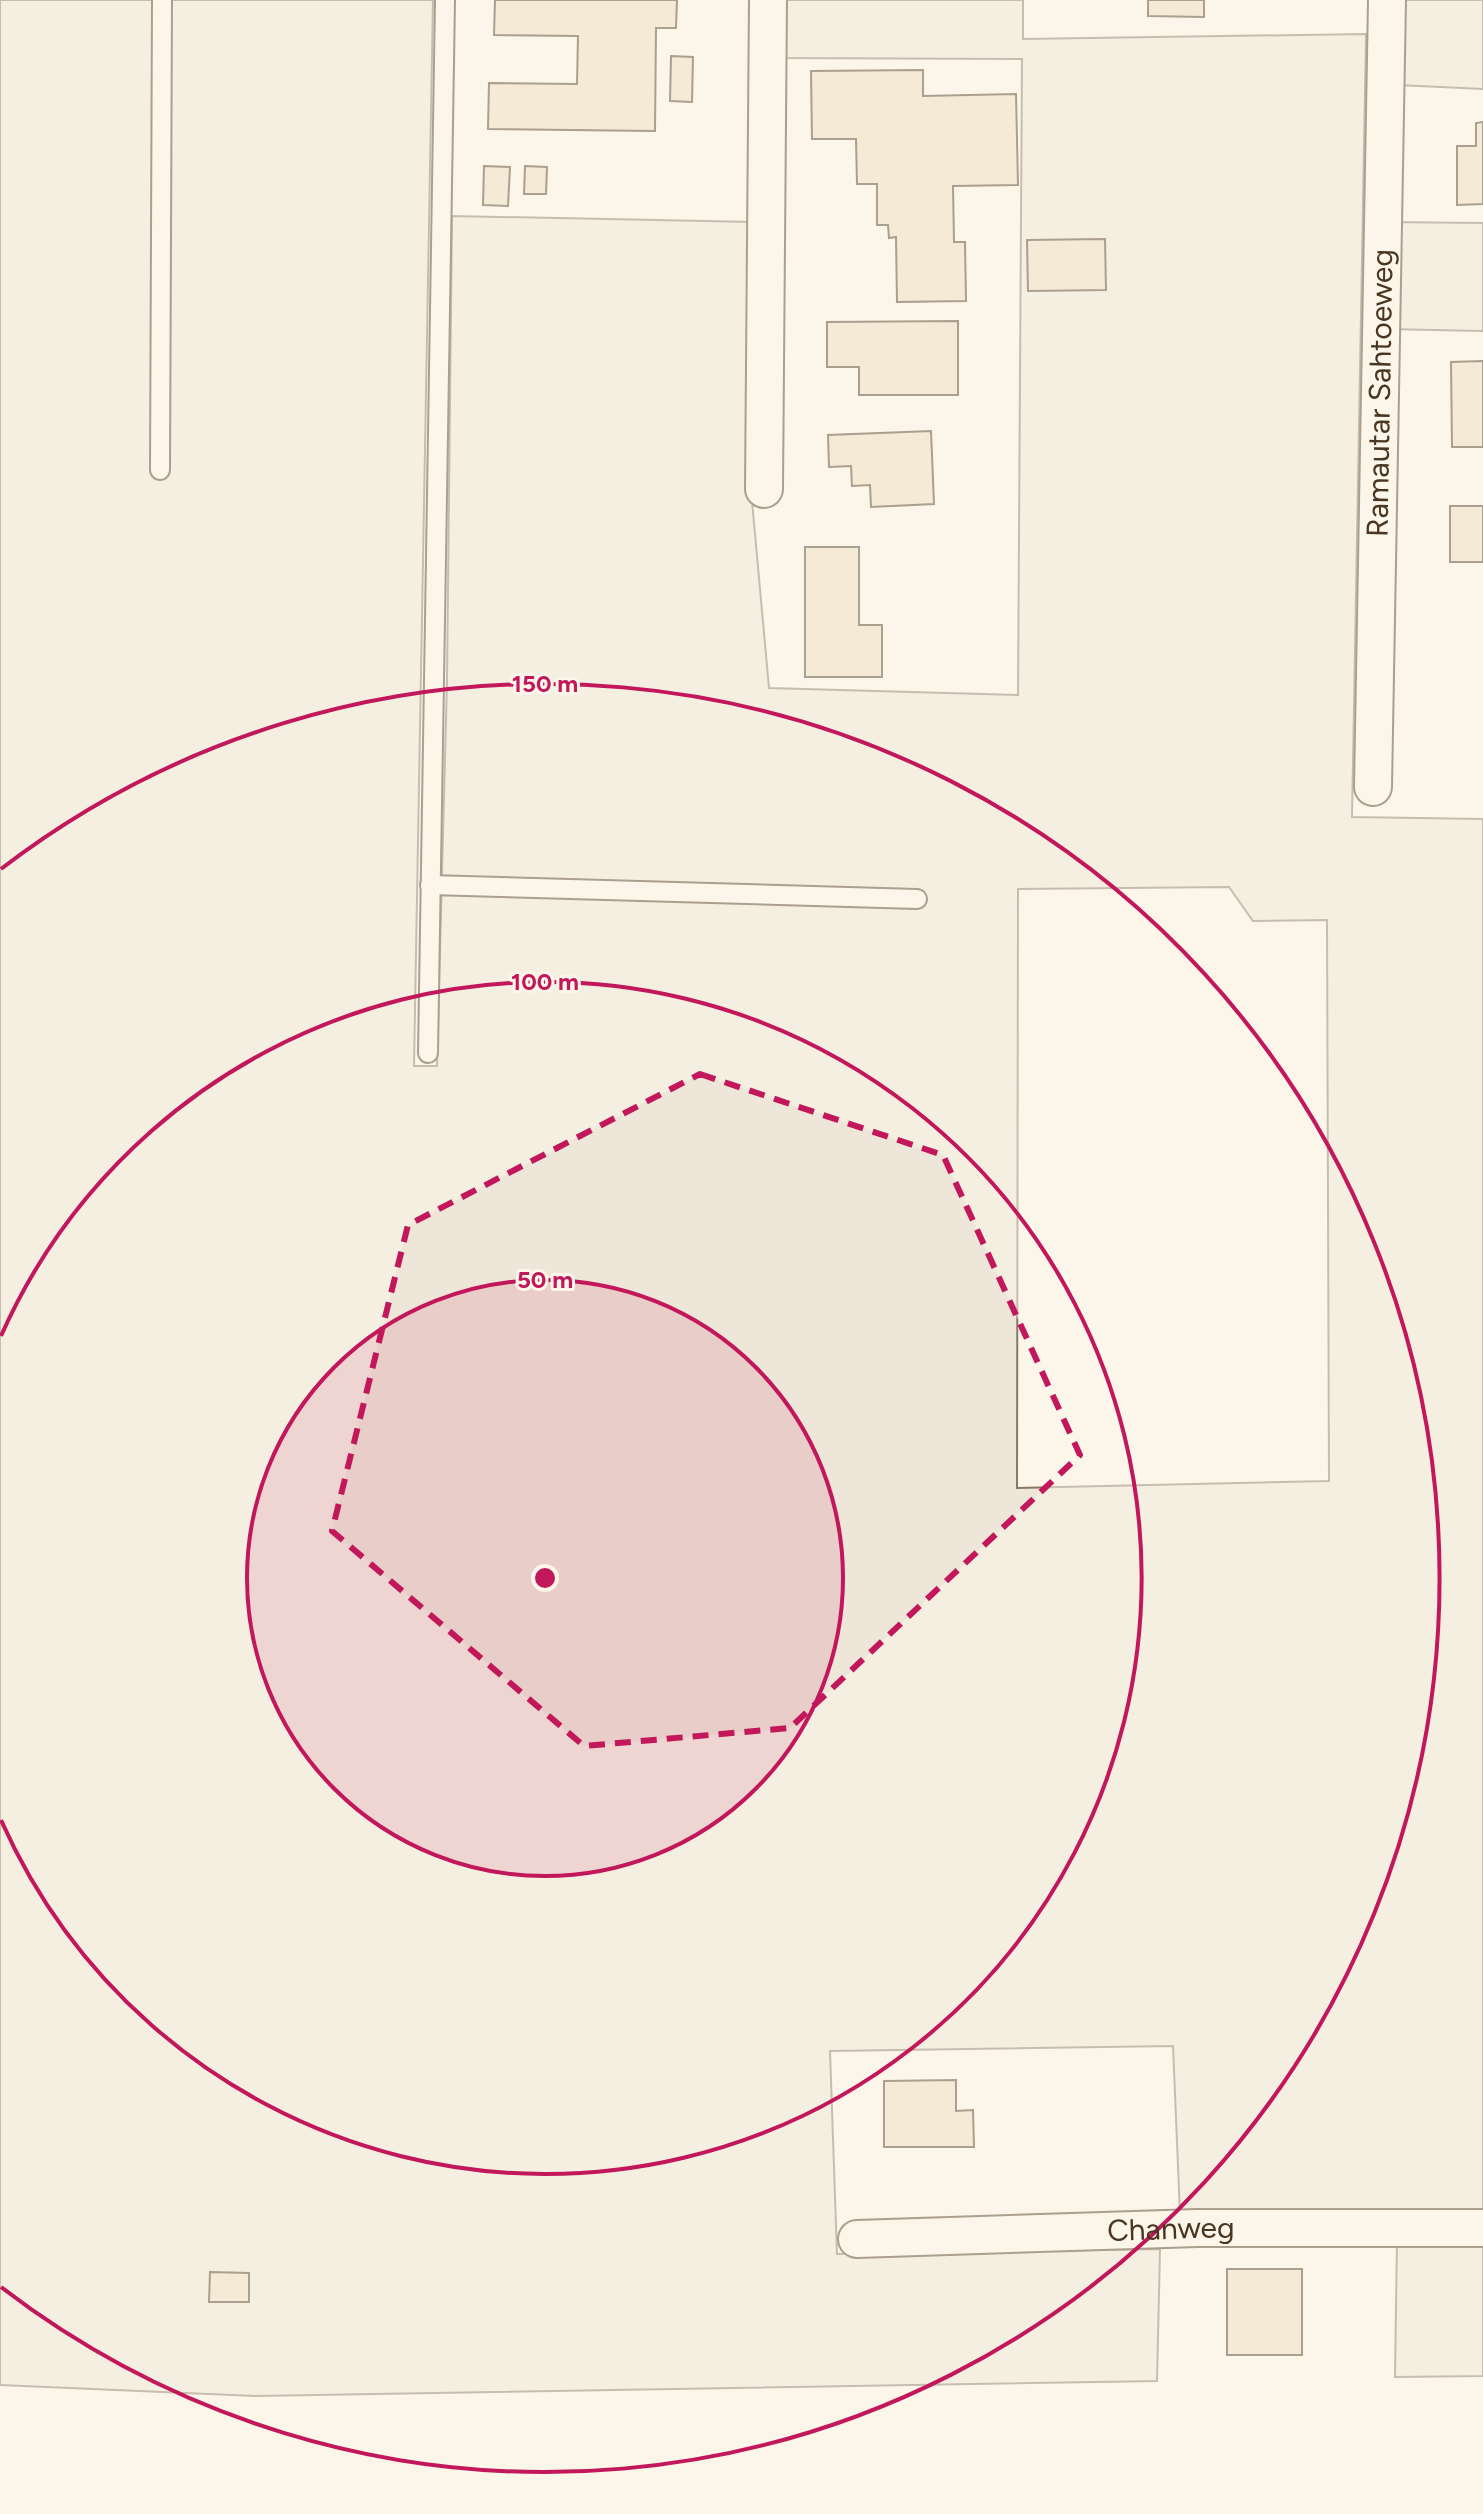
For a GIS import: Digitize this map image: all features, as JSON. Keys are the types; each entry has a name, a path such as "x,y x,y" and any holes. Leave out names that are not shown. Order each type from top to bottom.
{"street":[{"path":"764,489 768,0"},
{"name":"Ramautar Sahtoeweg","path":"1373,787 1387,0"},
{"name":"Chanweg","path":"857,2239 1197,2228 1483,2228"}],"lane":[{"path":"160,470 162,0"},
{"path":"428,1053 445,0"},
{"path":"430,885 917,899"}],"highlighted area":[{"path":"700,1074 943,1155 1080,1455 790,1728 584,1746 332,1531 408,1225"}],"shaded area":[{"path":"0,0 433,0 414,1066 437,1066 447,681 452,216 754,222 751,490 769,688 1018,695 1022,59 782,58 782,0 1023,0 1023,39 1366,34 1352,817 1483,819 1483,2214 1180,2214 1173,2046 830,2051 837,2254 1160,2249 1157,2381 255,2396 0,2385","holes":["1229,887 1253,921 1327,920 1329,1481 1017,1488 1018,889"]},
{"path":"1401,0 1483,0 1483,89 1398,85"},
{"path":"1387,222 1483,223 1483,331 1386,329"},
{"path":"1397,2241 1483,2242 1483,2376 1395,2377"}],"building":[{"path":"495,0 677,0 676,28 656,28 655,131 488,129 489,83 577,84 578,36 494,35"},
{"path":"1148,0 1204,0 1204,17 1148,16"},
{"path":"671,56 693,57 692,102 670,101"},
{"path":"923,70 923,96 1016,94 1018,185 953,186 954,242 965,242 966,301 897,302 896,237 889,238 888,225 877,225 877,184 857,184 856,139 812,139 811,71"},
{"path":"1483,122 1483,204 1457,205 1457,146 1476,146 1476,123"},
{"path":"484,166 510,167 508,206 483,205"},
{"path":"525,166 547,167 546,194 524,194"},
{"path":"1105,239 1106,290 1028,291 1027,240"},
{"path":"958,321 958,395 859,395 859,367 827,367 827,322"},
{"path":"1483,361 1483,447 1452,447 1451,362"},
{"path":"931,431 934,504 871,507 870,485 852,486 851,466 829,467 828,435"},
{"path":"1450,506 1483,506 1483,562 1450,562"},
{"path":"805,547 859,547 859,625 882,625 882,677 805,677"},
{"path":"956,2080 956,2111 973,2110 974,2147 884,2147 884,2081"},
{"path":"1227,2269 1302,2269 1302,2355 1227,2355"},
{"path":"210,2272 249,2273 249,2302 209,2302"}]}
